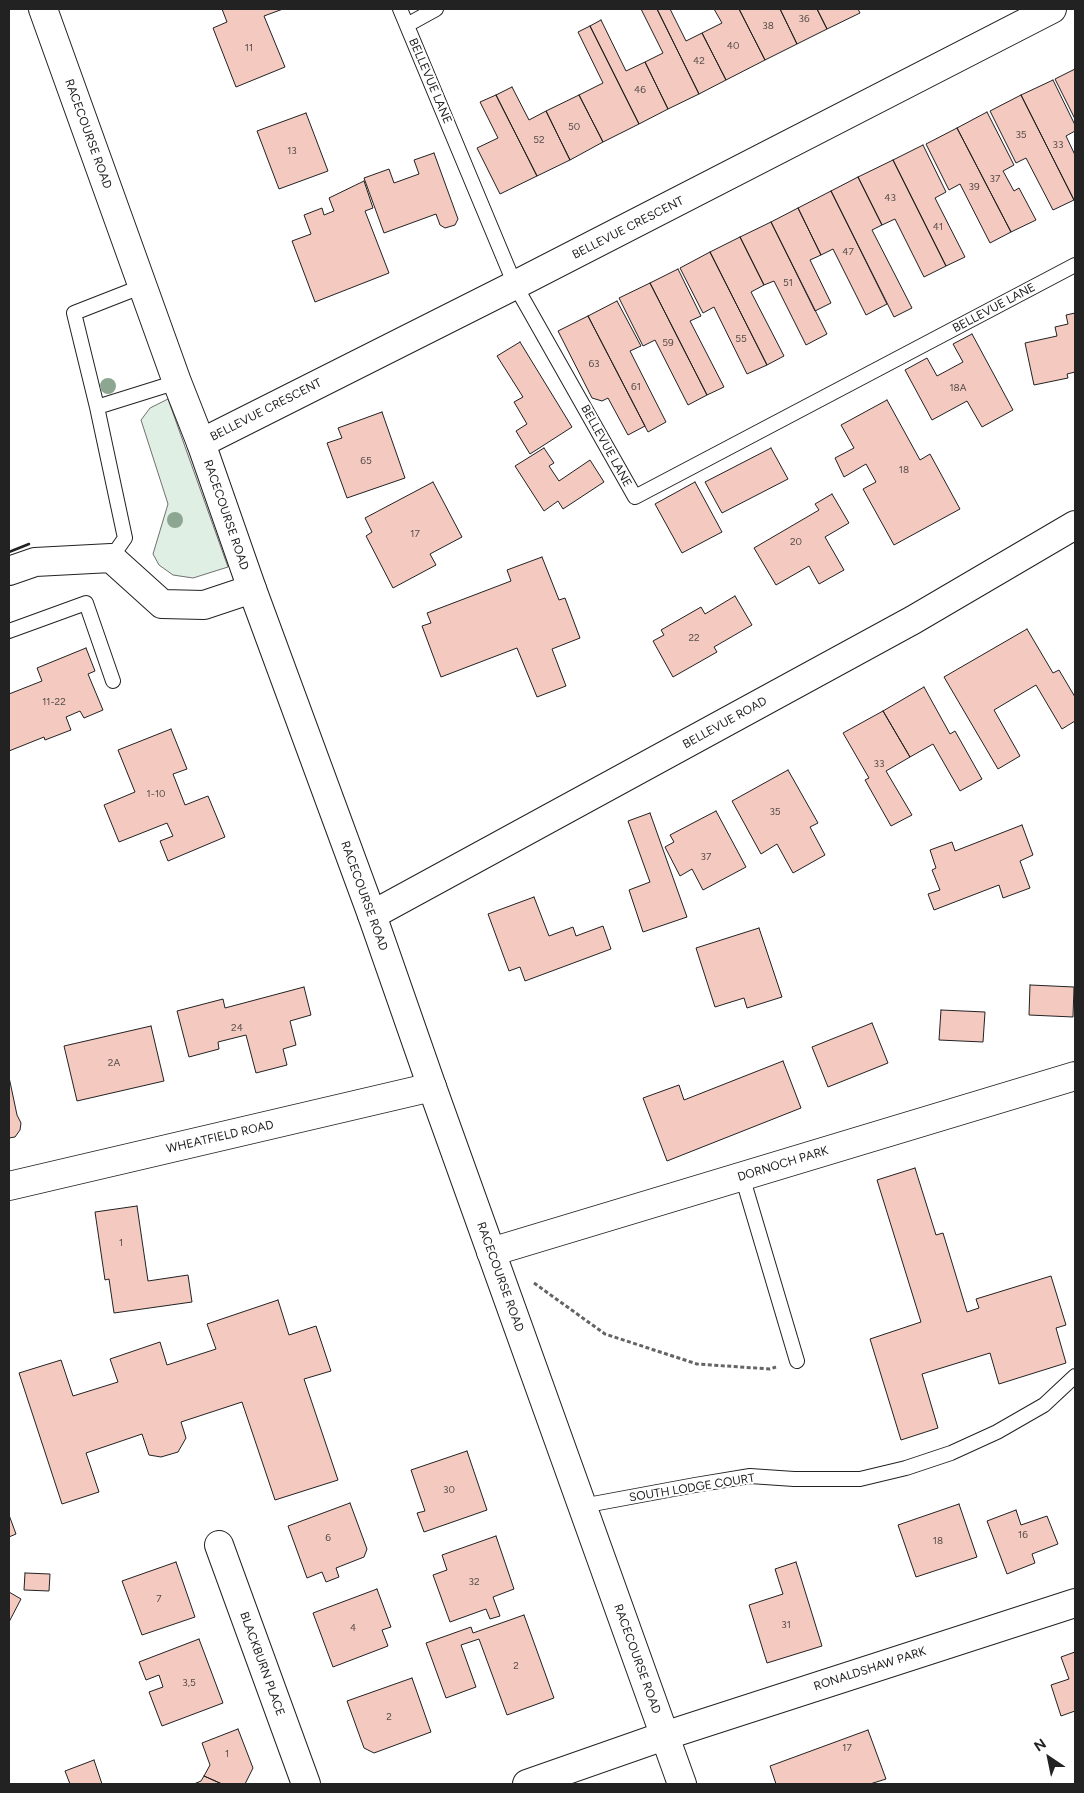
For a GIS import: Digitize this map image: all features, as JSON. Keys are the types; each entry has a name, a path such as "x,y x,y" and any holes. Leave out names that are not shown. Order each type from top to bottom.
{"street":[{"name":"RACECOURSE ROAD","path":"43,9 142,286 201,443 252,589 372,915 682,1784"},
{"name":"BELLEVUE CRESCENT","path":"201,443 516,285 1052,9"},
{"name":"BELLEVUE ROAD","path":"372,915 913,620 1075,525"},
{"path":"9,571 36,562 111,558 162,604 204,604 252,589"},
{"name":"DORNOCH PARK","path":"491,1252 1075,1076"},
{"name":"WHEATFIELD ROAD","path":"9,1186 432,1087"},
{"name":"BLACKBURN PLACE","path":"218,1545 306,1784"},
{"name":"RONALDSHAW PARK","path":"527,1784 664,1736 1075,1603"}],"lane":[{"name":"BELLEVUE LANE","path":"400,9 516,285 635,497 1075,265"},
{"name":"BELLEVUE LANE","path":"406,25 436,9"},
{"path":"111,558 125,538 98,407 74,313 142,286"},
{"path":"98,407 177,382"},
{"path":"9,631 86,603 113,681"},
{"path":"742,1176 797,1361"},
{"name":"SOUTH LODGE COURT","path":"582,1506 695,1484 750,1476 794,1479 860,1479 906,1468 951,1453 998,1432 1044,1406 1075,1376"}],"path":[{"path":"529,1280 606,1334 697,1364 770,1369 797,1361"}],"green space":[{"path":"168,399 228,567 193,578 173,575 159,565 153,554 168,504 141,420 150,408"}],"building":[{"path":"222,9 283,9 264,16 285,67 236,87 213,28 227,22"},
{"path":"641,9 657,9 699,94 668,109 645,62 663,53"},
{"path":"657,9 670,9 686,41 702,33 726,80 699,94"},
{"path":"714,9 739,9 765,60 726,80 702,33 722,23"},
{"path":"739,9 780,9 797,44 765,60"},
{"path":"780,9 817,9 827,29 797,44"},
{"path":"817,9 858,9 860,13 827,29"},
{"path":"601,20 626,71 645,62 668,109 639,124 590,26"},
{"path":"590,26 639,124 603,142 579,95 603,83 578,32"},
{"path":"1075,69 1075,119 1055,79"},
{"path":"1053,80 1075,125 1075,131 1066,136 1075,155 1074,200 1021,95"},
{"path":"512,87 529,120 546,111 570,160 537,176 496,95"},
{"path":"496,95 537,176 500,194 477,148 498,138 480,102"},
{"path":"579,95 603,142 570,160 546,111"},
{"path":"1021,95 1074,200 1053,210 1026,158 1016,163 990,111"},
{"path":"987,112 1014,165 1003,171 1014,191 1019,188 1036,220 1011,232 957,128"},
{"path":"306,113 328,171 279,189 257,131"},
{"path":"957,128 1011,232 990,243 960,184 949,190 926,144"},
{"path":"923,145 946,192 935,198 965,257 946,266 893,160"},
{"path":"434,153 458,219 455,225 445,228 440,225 436,214 384,233 364,178 389,169 394,183 419,174 414,160"},
{"path":"893,160 946,266 924,277 895,219 882,225 858,177"},
{"path":"858,177 882,225 872,230 912,308 894,317 831,191"},
{"path":"364,181 373,208 365,211 389,273 315,302 292,241 311,234 304,215 322,208 324,215 334,211 329,198"},
{"path":"831,191 887,304 866,315 833,249 821,255 798,208"},
{"path":"798,208 821,255 810,260 831,303 815,311 771,222"},
{"path":"771,222 827,334 806,345 774,281 764,285 740,237"},
{"path":"740,237 764,285 751,292 784,356 767,365 710,252"},
{"path":"710,252 767,365 747,374 714,307 703,313 680,268"},
{"path":"678,269 701,316 690,321 724,387 707,395 650,283"},
{"path":"650,283 707,395 688,405 655,340 643,346 619,298"},
{"path":"617,301 641,346 630,351 666,422 648,432 588,316"},
{"path":"1075,313 1075,372 1067,374 1068,378 1034,385 1025,343 1057,336 1055,327 1068,324 1066,315"},
{"path":"588,316 645,426 628,435 608,398 602,401 592,398 558,331"},
{"path":"972,334 1013,410 982,427 967,401 932,420 905,370 927,358 937,376 963,362 953,344"},
{"path":"520,342 572,427 530,454 516,431 527,424 514,402 523,397 497,356"},
{"path":"887,400 920,460 930,454 960,509 894,545 863,489 876,482 866,464 844,477 835,458 854,448 841,425"},
{"path":"382,412 405,478 347,498 327,443 342,438 338,428"},
{"path":"544,448 554,463 549,466 559,481 590,460 604,482 563,509 558,501 544,511 515,466"},
{"path":"771,448 788,479 722,513 705,482"},
{"path":"433,482 462,537 430,554 436,565 393,588 366,536 372,532 365,518"},
{"path":"695,482 722,532 682,553 655,504"},
{"path":"832,494 849,523 825,537 844,570 819,584 809,566 776,585 754,548 819,510 815,504"},
{"path":"542,557 559,600 565,598 580,638 552,649 566,686 537,697 517,648 441,677 422,626 431,623 427,613 511,581 507,570"},
{"path":"735,596 752,625 714,647 717,652 673,677 653,641 664,635 661,630 701,607 705,614"},
{"path":"1027,629 1053,673 1059,670 1075,697 1075,721 1062,729 1036,685 994,710 1020,756 998,769 944,677"},
{"path":"86,648 95,671 88,674 103,710 84,718 80,711 66,717 71,730 45,740 44,737 9,751 9,694 42,681 37,668"},
{"path":"924,687 950,734 955,731 982,779 960,791 933,744 910,757 883,711"},
{"path":"883,711 910,757 886,771 912,815 891,826 865,780 869,778 843,733"},
{"path":"171,729 187,769 173,774 185,805 208,796 225,837 168,861 160,841 173,836 167,823 119,842 104,805 135,792 118,750"},
{"path":"788,770 818,823 810,827 825,855 793,873 777,844 761,854 732,801"},
{"path":"716,811 746,867 703,890 692,869 680,876 665,847 674,842 670,835"},
{"path":"650,813 687,917 643,932 629,890 650,882 628,821"},
{"path":"1022,825 1033,855 1020,861 1030,888 1003,898 999,885 934,910 928,894 940,890 932,870 936,868 930,850 952,842 955,851"},
{"path":"534,897 549,936 573,927 576,936 603,926 611,949 525,981 520,967 509,971 488,914"},
{"path":"759,928 782,997 747,1008 744,998 715,1007 696,948"},
{"path":"1030,985 1074,987 1073,1017 1029,1015"},
{"path":"304,987 311,1015 290,1021 296,1045 283,1049 287,1065 256,1073 246,1035 218,1042 219,1049 189,1057 177,1011 223,999 225,1008"},
{"path":"941,1010 985,1012 983,1042 939,1040"},
{"path":"872,1023 888,1063 828,1087 812,1047"},
{"path":"151,1026 164,1081 77,1101 64,1046"},
{"path":"783,1061 801,1108 667,1161 643,1098 679,1085 684,1100"},
{"path":"9,1077 17,1115 21,1123 20,1130 15,1137 9,1138"},
{"path":"915,1168 936,1235 943,1233 967,1312 979,1308 976,1299 1051,1276 1066,1325 1056,1328 1066,1363 999,1384 990,1353 922,1374 938,1428 901,1440 870,1339 921,1322 877,1180"},
{"path":"137,1206 148,1281 188,1275 192,1302 114,1313 109,1279 105,1280 95,1212"},
{"path":"278,1300 289,1335 316,1326 331,1371 304,1379 338,1480 275,1500 242,1402 181,1422 186,1438 178,1452 161,1457 149,1455 142,1434 86,1453 99,1492 62,1504 19,1373 61,1360 73,1396 118,1382 110,1359 160,1342 167,1365 216,1349 207,1324"},
{"path":"467,1451 487,1510 424,1532 417,1513 425,1511 411,1470"},
{"path":"350,1503 367,1549 364,1557 336,1568 339,1577 326,1582 322,1572 307,1578 288,1526"},
{"path":"959,1504 977,1557 916,1577 898,1525"},
{"path":"1016,1510 1021,1525 1047,1516 1058,1544 1032,1554 1035,1563 1007,1574 987,1521"},
{"path":"9,1515 16,1534 9,1537"},
{"path":"496,1536 514,1589 493,1597 500,1616 490,1619 486,1609 450,1622 433,1575 447,1570 442,1555"},
{"path":"176,1562 195,1617 142,1635 122,1581"},
{"path":"796,1562 822,1646 767,1663 749,1605 783,1594 775,1569"},
{"path":"25,1573 50,1574 49,1591 24,1590"},
{"path":"377,1589 391,1627 382,1630 388,1646 333,1667 313,1613"},
{"path":"9,1592 21,1599 9,1622"},
{"path":"524,1615 554,1698 507,1715 479,1639 461,1645 476,1687 446,1698 426,1643 471,1627 473,1633"},
{"path":"199,1639 223,1703 162,1726 149,1692 163,1687 159,1675 146,1680 139,1662"},
{"path":"1075,1652 1075,1711 1061,1716 1051,1685 1069,1679 1061,1657"},
{"path":"412,1678 431,1732 374,1753 364,1748 347,1701"},
{"path":"238,1729 253,1768 245,1784 222,1784 204,1776 210,1765 202,1743"},
{"path":"868,1730 886,1779 870,1784 776,1784 770,1766"},
{"path":"94,1760 102,1784 70,1784 65,1771"},
{"path":"204,1776 222,1784 194,1784 201,1781"}],"wall":[{"path":"9,552 29,544"}]}
